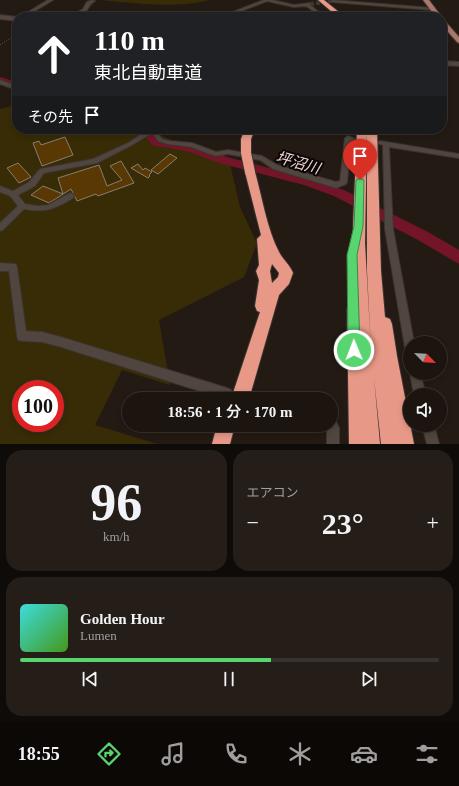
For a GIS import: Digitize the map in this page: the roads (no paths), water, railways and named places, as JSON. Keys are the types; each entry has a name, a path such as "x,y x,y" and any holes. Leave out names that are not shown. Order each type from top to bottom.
{"highway":[{"path":"321,0 336,12"},
{"path":"311,2 326,12"},
{"path":"236,392 264,297 266,280 263,274 266,265 264,244 244,153 243,139 244,134"},
{"path":"244,153 248,134"},
{"path":"362,134 359,220 364,353 371,444"},
{"path":"372,134 374,271 380,360 390,444"},
{"path":"236,392 274,292 284,280 286,273 283,267 275,259 248,172"},
{"path":"358,444 352,255 359,220"},
{"path":"374,225 389,356 405,444"},
{"path":"220,444 224,432"},
{"path":"226,444 230,432"}],"main road":[{"path":"426,0 435,12"},
{"path":"447,27 459,41"}],"street":[{"path":"31,12 51,0"},
{"path":"235,12 267,0 294,6 305,5 311,2"},
{"path":"81,12 85,10 88,3 93,1"},
{"path":"332,1 432,9"},
{"path":"305,5 309,6 317,12"},
{"path":"0,17 12,18"},
{"path":"447,63 459,64"},
{"path":"0,82 12,87"},
{"path":"13,194 32,184 42,171 94,161 130,144 146,134"},
{"path":"154,134 160,140 168,143 192,145 215,154 228,152 262,158 275,167 336,185 342,182 350,139 349,134"},
{"path":"408,336 389,229 383,144 459,156"},
{"path":"0,190 9,191 24,206 37,209 51,208 70,196"},
{"path":"0,228 9,218 24,206"},
{"path":"0,267 13,267 22,336 42,337 61,342 218,392"},
{"path":"333,432 333,444"},
{"path":"430,432 433,444"}],"waterway":[{"name":"坪沼川","path":"0,80 12,83"},
{"name":"坪沼川","path":"149,134 156,143 192,149 223,160 307,182 339,193 423,236 459,258"}],"tunnel":[{"path":"310,4 332,1"}]}
